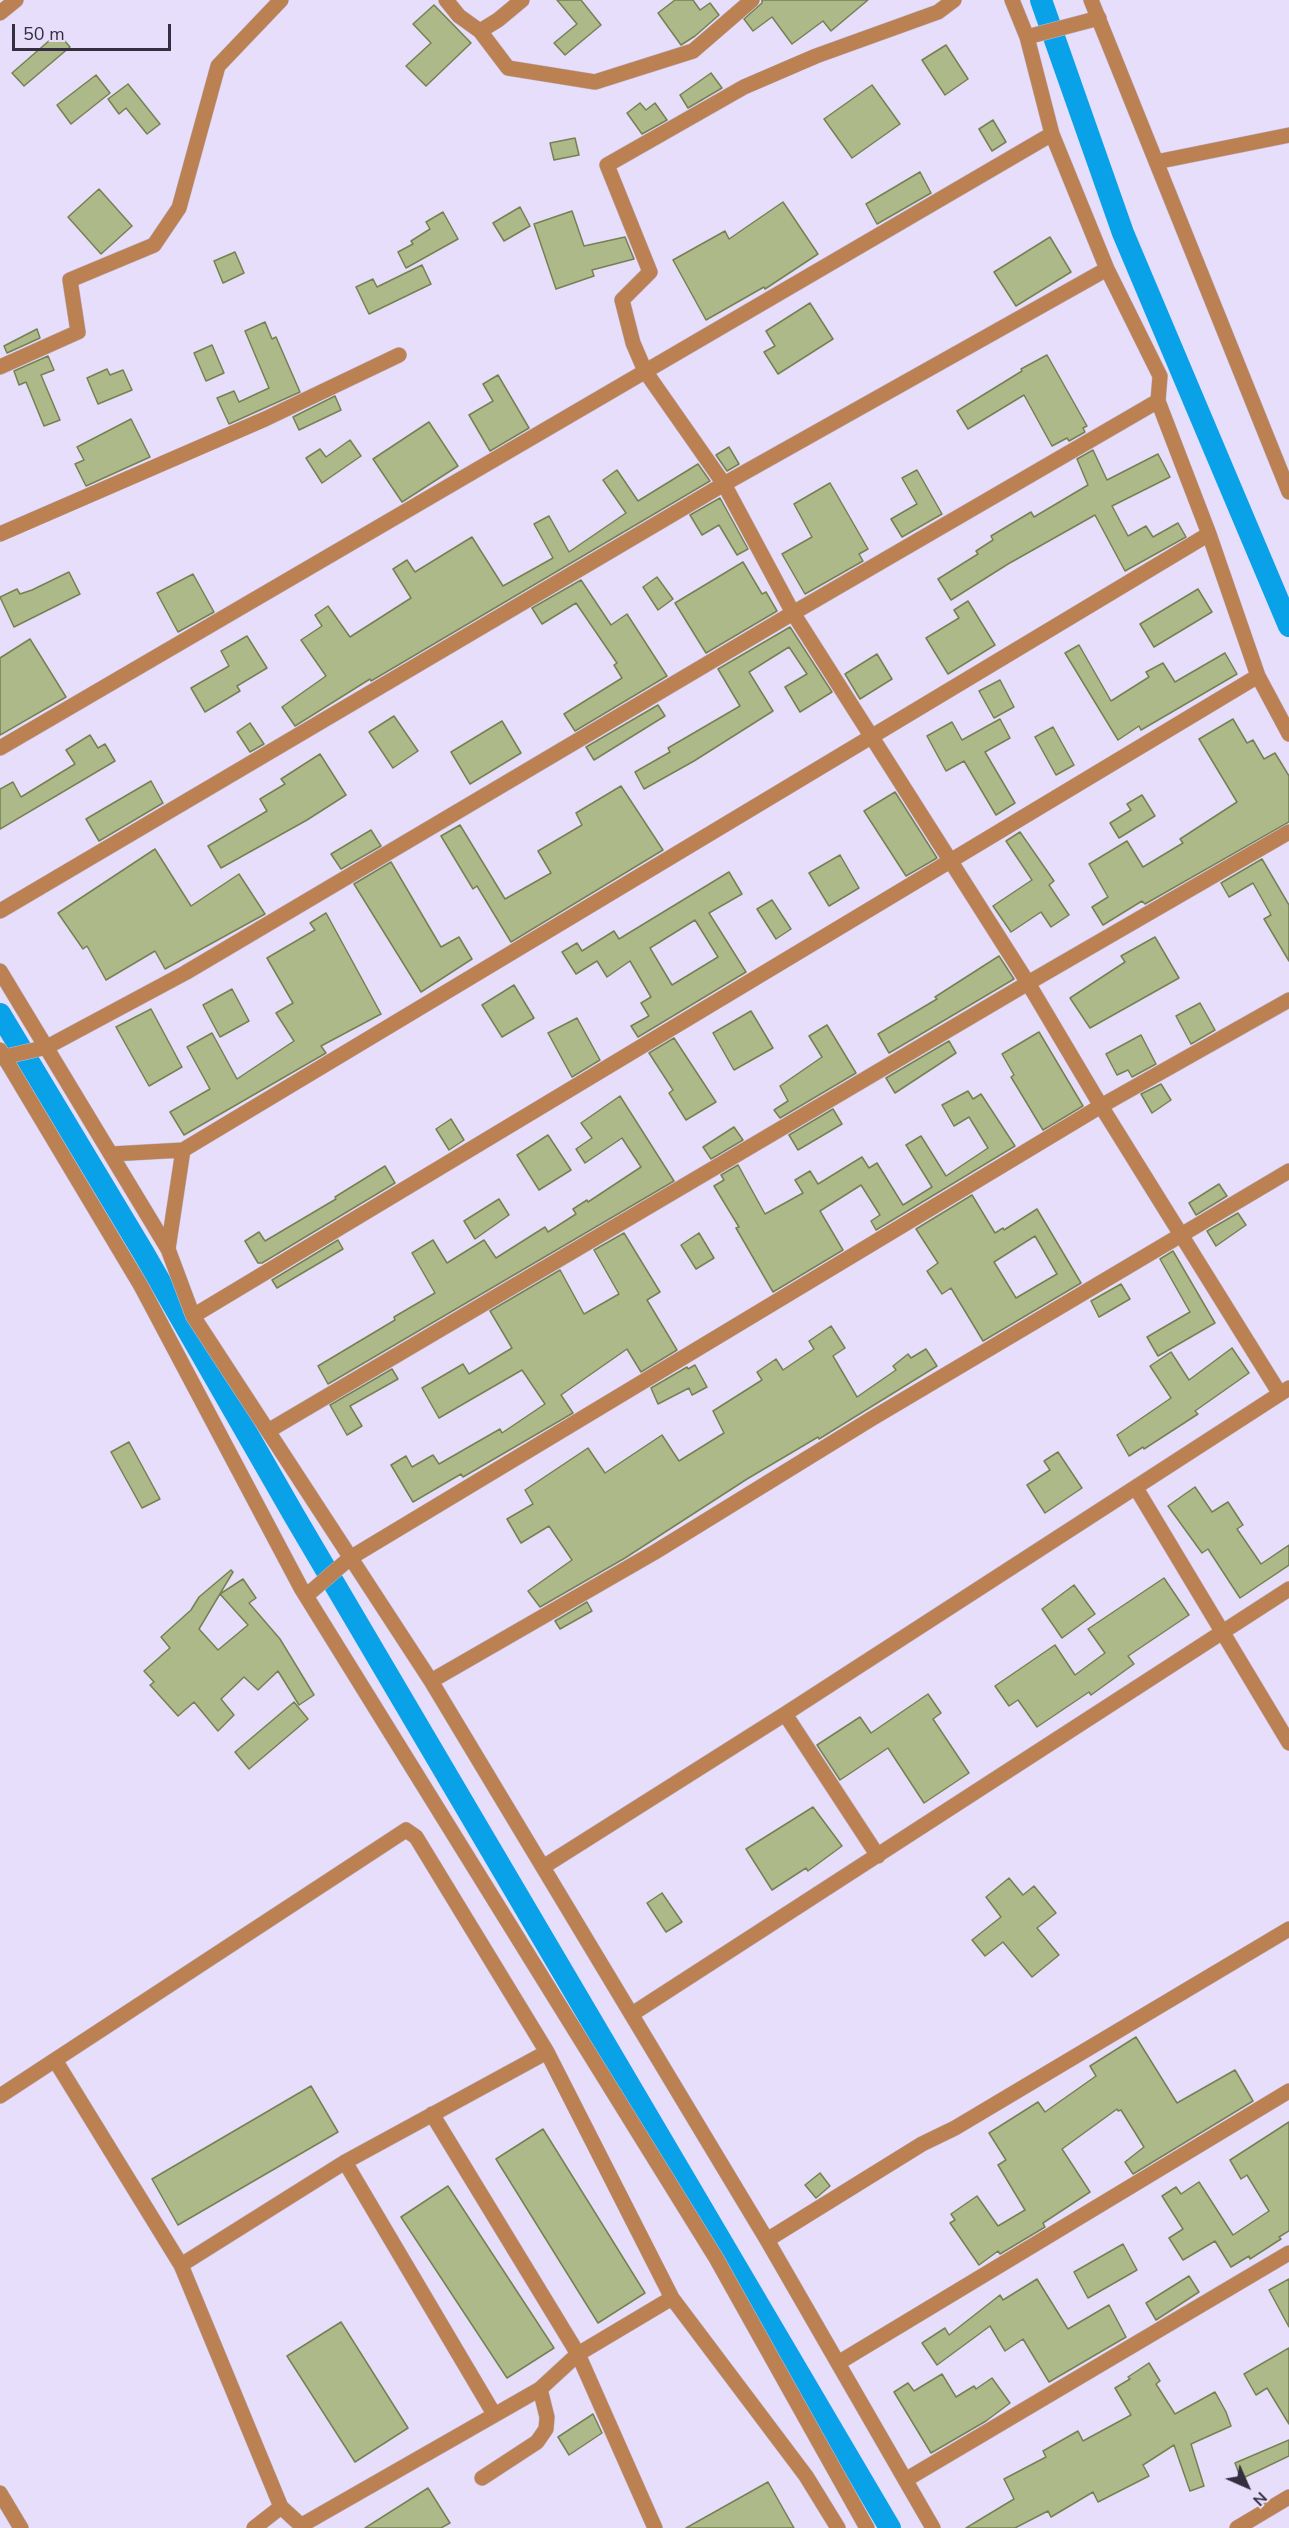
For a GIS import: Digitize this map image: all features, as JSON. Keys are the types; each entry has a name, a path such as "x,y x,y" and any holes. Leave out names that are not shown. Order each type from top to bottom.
{"street":[{"path":"0,13 16,0"},
{"path":"0,367 78,332 69,280 154,245 178,208 218,66 281,0"},
{"path":"446,0 459,16 480,31 508,68 595,82 693,51 752,0"},
{"path":"480,31 498,20 522,0"},
{"path":"543,1867 785,1714 1284,1391 1181,1235 1028,983 793,613 724,484 645,371 633,343 622,300 650,272 607,165 744,87 816,56 938,12 954,0"},
{"path":"1012,0 1027,37 1052,134 1107,269 1160,376 1158,401 1209,534 1258,676 1289,734"},
{"path":"1091,0 1289,492"},
{"path":"1027,37 1099,18"},
{"path":"0,748 1052,134"},
{"path":"1156,162 1289,135"},
{"path":"0,910 724,484 1107,269"},
{"path":"0,534 265,419 399,356"},
{"path":"867,2528 716,2258 306,1596 141,1286 1,1055 47,1047 185,973 793,613 1158,401"},
{"path":"112,1154 183,1150 1209,534"},
{"path":"193,1316 1258,676"},
{"path":"268,1431 1028,983 1289,832"},
{"path":"0,971 168,1249 193,1316 431,1681 767,2240 933,2528"},
{"path":"306,1596 350,1558 1101,1106 1289,1000"},
{"path":"168,1249 183,1150"},
{"path":"431,1681 655,1552 871,1419 1289,1171"},
{"path":"1136,1488 1289,1743"},
{"path":"632,2014 1289,1589"},
{"path":"785,1714 878,1856"},
{"path":"0,2096 406,1830 416,1837 547,2052 672,2298 806,2476 838,2528"},
{"path":"767,2240 922,2144 955,2128 1289,1929"},
{"path":"181,2265 345,2162 547,2052"},
{"path":"55,2060 181,2265 281,2507 303,2526 540,2389 578,2354 672,2298"},
{"path":"838,2363 1289,2091"},
{"path":"432,2114 578,2354 655,2528"},
{"path":"345,2162 495,2414"},
{"path":"907,2480 1289,2253"},
{"path":"482,2478 537,2442 546,2429 547,2416 540,2389"},
{"path":"0,2493 21,2528"},
{"path":"1236,2528 1289,2497"},
{"path":"254,2528 281,2507"}],"building":[{"path":"557,0 581,0 601,25 565,55 554,43 577,24"},
{"path":"675,0 693,0 700,10 710,3 719,15 681,45 658,13"},
{"path":"762,0 868,0 831,31 823,21 792,44 772,17 753,31 744,19 762,3"},
{"path":"434,5 471,43 426,86 406,66 431,43 413,24"},
{"path":"58,33 70,47 24,86 12,73"},
{"path":"946,45 968,79 945,95 922,60"},
{"path":"711,73 722,88 688,108 680,95"},
{"path":"96,75 110,93 71,124 57,105"},
{"path":"128,84 160,124 147,134 126,108 119,114 108,99"},
{"path":"872,85 900,124 852,158 824,119"},
{"path":"640,103 646,110 655,103 667,120 642,134 627,113"},
{"path":"993,120 1006,142 992,151 979,129"},
{"path":"575,138 579,155 554,160 550,143"},
{"path":"920,172 931,193 877,224 866,204"},
{"path":"99,189 132,226 101,254 68,217"},
{"path":"783,202 818,254 765,289 764,287 706,320 673,260 725,231 729,239"},
{"path":"520,207 530,226 504,241 493,223"},
{"path":"572,211 584,246 625,237 634,259 592,270 594,276 556,289 534,224"},
{"path":"443,212 458,239 406,268 398,252 413,244 411,241 430,229 426,222"},
{"path":"1050,237 1071,272 1016,306 994,272"},
{"path":"235,252 244,273 223,283 214,261"},
{"path":"422,265 431,284 369,314 356,287 373,279 377,287"},
{"path":"810,303 833,339 778,374 764,352 775,346 766,331"},
{"path":"265,322 272,339 276,337 300,392 229,424 217,398 234,391 239,402 269,388 245,331"},
{"path":"37,329 40,338 7,353 4,346"},
{"path":"212,345 224,373 206,381 194,353"},
{"path":"1047,355 1087,426 1083,428 1085,432 1069,441 1067,438 1052,446 1024,395 968,429 957,411 1022,371 1021,369"},
{"path":"48,356 54,370 41,375 60,420 44,426 26,382 19,385 14,371"},
{"path":"107,369 110,375 123,370 132,390 98,404 87,378"},
{"path":"498,375 529,428 490,451 469,415 493,401 483,384"},
{"path":"335,396 341,410 299,430 293,417"},
{"path":"131,419 150,457 86,486 75,464 84,460 77,447"},
{"path":"429,422 458,466 402,502 373,459"},
{"path":"350,440 361,456 322,483 306,458 320,449 326,457"},
{"path":"729,447 739,464 727,471 716,455"},
{"path":"1093,450 1107,480 1158,454 1170,477 1112,506 1128,536 1146,526 1153,537 1178,523 1186,537 1125,571 1095,515 1008,564 951,600 938,579 978,554 976,551 993,540 991,536 1031,512 1034,517 1088,485 1077,459"},
{"path":"698,464 710,481 371,681 370,679 295,726 282,707 326,676 301,640 322,626 315,615 328,606 350,637 411,598 393,569 407,560 415,572 472,537 503,586 553,558 534,524 549,516 569,552 626,513 603,480 617,470 638,501"},
{"path":"917,470 942,514 902,537 891,519 917,504 902,478"},
{"path":"830,483 868,549 859,554 863,561 805,594 782,554 812,537 794,504"},
{"path":"720,498 748,549 737,555 719,525 702,535 690,515"},
{"path":"743,562 762,594 766,592 777,611 706,653 675,603"},
{"path":"69,572 80,594 14,627 0,597 17,589 20,594 32,590"},
{"path":"193,574 214,612 178,632 157,593"},
{"path":"657,577 673,599 658,610 643,587"},
{"path":"581,580 611,625 627,614 667,676 575,731 564,714 622,678 614,665 617,663 576,603 542,624 532,608"},
{"path":"1198,589 1212,612 1154,647 1140,624"},
{"path":"968,601 995,645 948,674 926,638 959,618 954,610"},
{"path":"790,627 832,692 800,712 785,687 807,674 789,647 749,672 773,711 694,761 644,789 635,772 670,752 668,748 740,706 718,669"},
{"path":"247,636 267,668 237,686 240,691 205,712 191,688 229,666 221,651"},
{"path":"30,639 66,697 0,735 0,658"},
{"path":"1079,645 1111,701 1149,677 1146,672 1163,663 1175,682 1225,653 1237,674 1141,730 1139,726 1118,740 1065,653"},
{"path":"877,654 892,679 860,699 845,674"},
{"path":"1000,680 1014,707 994,718 979,691"},
{"path":"658,705 665,716 594,760 586,747"},
{"path":"394,716 418,751 393,768 369,732"},
{"path":"1000,719 1010,738 985,752 1015,803 996,815 964,761 946,771 927,736 952,722 962,740"},
{"path":"1233,719 1247,743 1253,740 1264,759 1275,753 1289,776 1289,822 1145,904 1142,901 1103,925 1092,907 1108,897 1089,864 1127,841 1143,867 1183,843 1180,839 1237,802 1199,739"},
{"path":"502,721 521,753 470,784 451,752"},
{"path":"250,723 264,744 250,752 237,732"},
{"path":"1053,727 1074,765 1056,775 1035,737"},
{"path":"90,735 98,748 105,744 115,761 0,829 0,789 13,782 21,797 75,764 66,750"},
{"path":"320,754 346,795 307,820 221,868 208,846 267,811 260,799 285,784 281,779"},
{"path":"151,781 163,803 99,841 86,819"},
{"path":"621,786 663,850 511,942 477,886 473,889 441,836 460,825 505,899 551,873 538,851 582,825 576,813"},
{"path":"895,792 937,858 906,876 864,811"},
{"path":"1142,795 1155,816 1119,838 1110,823 1131,810 1127,804"},
{"path":"371,830 381,846 341,869 331,854"},
{"path":"1020,832 1054,881 1049,885 1069,915 1051,927 1041,912 1011,932 993,906 1032,880 1006,841"},
{"path":"155,849 191,906 239,874 265,914 165,969 155,951 106,980 87,946 83,949 58,913"},
{"path":"840,855 859,888 829,906 809,873"},
{"path":"1262,859 1289,905 1289,961 1264,919 1271,915 1253,883 1229,897 1221,883"},
{"path":"391,862 441,947 459,937 472,959 421,992 354,884"},
{"path":"729,872 742,894 709,913 746,972 638,1037 631,1026 649,1016 641,1003 651,997 630,961 607,977 597,961 576,974 562,952 577,943 582,951 614,931 619,939","holes":["695,920 718,957 672,985 650,948"]},
{"path":"772,900 791,929 776,939 757,909"},
{"path":"326,913 381,1014 321,1046 326,1053 184,1135 170,1112 210,1089 187,1047 212,1033 237,1079 294,1041 276,1013 293,1003 267,958 315,930 310,923"},
{"path":"1155,937 1179,978 1090,1028 1070,998 1125,962 1121,956"},
{"path":"999,956 1014,979 889,1053 878,1034 937,999 935,997"},
{"path":"514,985 534,1018 502,1037 482,1005"},
{"path":"232,989 249,1021 220,1037 203,1005"},
{"path":"1200,1003 1215,1030 1191,1044 1176,1016"},
{"path":"151,1009 182,1067 149,1086 116,1027"},
{"path":"751,1011 773,1048 734,1070 713,1033"},
{"path":"577,1018 600,1060 572,1077 548,1033"},
{"path":"827,1025 856,1073 780,1118 774,1110 788,1101 780,1086 822,1057 809,1036"},
{"path":"1039,1032 1083,1106 1043,1130 1011,1077 1014,1075 1002,1054"},
{"path":"1141,1035 1156,1064 1132,1077 1128,1070 1117,1075 1106,1054"},
{"path":"674,1038 716,1102 686,1120 669,1093 673,1090 649,1053"},
{"path":"949,1041 956,1053 895,1093 886,1078"},
{"path":"1161,1084 1171,1100 1152,1113 1141,1094"},
{"path":"968,1091 973,1099 981,1094 1015,1146 876,1230 871,1221 880,1215 861,1185 820,1211 843,1250 773,1292 736,1228 739,1227 714,1186 724,1180 721,1175 738,1165 765,1214 803,1193 795,1180 810,1171 818,1184 862,1157 869,1168 877,1163 903,1205 932,1187 906,1145 921,1136 946,1176 988,1148 969,1117 954,1126 942,1105"},
{"path":"620,1096 674,1181 328,1384 318,1366 435,1293 412,1253 433,1240 447,1263 484,1240 496,1258 545,1227 548,1232 576,1214 573,1209 587,1200 588,1202 641,1167 622,1138 585,1163 576,1149 592,1138 581,1123"},
{"path":"833,1109 842,1124 798,1150 789,1135"},
{"path":"451,1119 464,1140 449,1150 436,1129"},
{"path":"734,1127 743,1140 711,1159 703,1147"},
{"path":"548,1135 571,1170 539,1190 517,1155"},
{"path":"385,1166 395,1183 262,1263 258,1263 245,1241 259,1232 265,1241 336,1199 335,1197"},
{"path":"1219,1184 1227,1196 1196,1215 1189,1203"},
{"path":"972,1195 995,1233 1003,1228 1004,1230 1037,1209 1081,1283 983,1341 951,1288 942,1294 927,1271 938,1263 916,1229","holes":["1035,1236 1057,1274 1016,1298 994,1262"]},
{"path":"499,1199 509,1215 475,1239 464,1221"},
{"path":"1238,1213 1246,1225 1216,1246 1207,1231"},
{"path":"624,1233 660,1292 647,1300 677,1350 641,1372 627,1349 561,1395 573,1413 463,1477 461,1474 413,1502 391,1465 406,1456 412,1467 433,1455 439,1464 500,1429 502,1433 545,1404 522,1370 439,1418 422,1388 463,1364 469,1374 512,1348 490,1311 560,1270 584,1314 619,1294 594,1250"},
{"path":"699,1233 714,1258 696,1269 681,1245"},
{"path":"338,1240 343,1249 277,1288 272,1280"},
{"path":"1173,1251 1215,1323 1158,1356 1147,1337 1190,1312 1160,1259"},
{"path":"1121,1284 1130,1299 1099,1317 1091,1301"},
{"path":"831,1326 845,1348 833,1356 857,1397 896,1370 893,1366 908,1354 911,1358 926,1349 937,1366 819,1439 818,1437 747,1479 625,1558 540,1607 528,1591 572,1560 549,1526 521,1543 507,1519 533,1504 525,1490 588,1448 605,1473 662,1435 679,1461 724,1433 713,1411 762,1380 757,1372 776,1359 783,1370 814,1349 809,1341"},
{"path":"1232,1348 1249,1373 1195,1411 1198,1414 1144,1449 1143,1447 1129,1456 1117,1435 1171,1398 1150,1366 1171,1352 1189,1380"},
{"path":"695,1365 707,1387 692,1395 689,1388 658,1404 651,1388 687,1367 688,1369"},
{"path":"392,1369 398,1379 350,1406 362,1426 347,1435 330,1405"},
{"path":"129,1442 160,1499 142,1508 111,1452"},
{"path":"1058,1452 1082,1488 1045,1513 1027,1485 1050,1470 1044,1461"},
{"path":"1195,1487 1212,1512 1228,1502 1243,1525 1237,1529 1261,1564 1289,1545 1289,1565 1240,1598 1208,1549 1202,1553 1168,1506"},
{"path":"231,1570 233,1572 199,1629 218,1650 248,1625 220,1594 243,1579 256,1598 249,1603 280,1639 314,1695 299,1705 278,1671 258,1690 244,1677 221,1699 234,1715 218,1731 194,1702 178,1716 150,1685 154,1682 144,1671 170,1648 161,1637 191,1610 199,1597"},
{"path":"1164,1578 1189,1615 1128,1656 1134,1664 1091,1695 1089,1692 1037,1727 1018,1700 1009,1706 995,1686 1055,1645 1075,1675 1105,1653 1088,1629"},
{"path":"1074,1585 1095,1614 1062,1638 1042,1609"},
{"path":"587,1602 592,1611 560,1629 555,1621"},
{"path":"928,1694 941,1713 933,1719 969,1773 924,1803 888,1748 840,1780 817,1745 860,1717 871,1733"},
{"path":"294,1702 308,1719 249,1769 235,1752"},
{"path":"813,1807 842,1846 808,1871 806,1868 772,1890 746,1849"},
{"path":"1009,1878 1023,1895 1034,1886 1056,1913 1037,1928 1059,1955 1032,1977 1003,1942 985,1956 972,1940 1001,1917 986,1897"},
{"path":"662,1893 682,1922 666,1932 647,1903"},
{"path":"1136,2037 1177,2103 1235,2070 1253,2101 1133,2174 1125,2162 1144,2147 1121,2110 1117,2109 1062,2149 1090,2192 1043,2223 1045,2227 1000,2254 998,2251 979,2265 950,2223 955,2220 951,2214 977,2196 998,2226 1025,2210 998,2165 1006,2160 989,2133 1038,2102 1045,2112 1096,2076 1090,2066"},
{"path":"311,2086 338,2132 178,2225 152,2179"},
{"path":"1289,2122 1289,2231 1279,2237 1281,2239 1250,2259 1249,2256 1231,2267 1215,2241 1183,2260 1169,2238 1183,2229 1162,2196 1176,2187 1181,2194 1199,2182 1233,2235 1269,2211 1247,2175 1241,2179 1230,2160"},
{"path":"543,2129 645,2293 598,2323 496,2159"},
{"path":"820,2173 830,2186 816,2198 805,2185"},
{"path":"448,2186 554,2348 507,2378 401,2217"},
{"path":"1123,2244 1137,2270 1088,2298 1074,2272"},
{"path":"1189,2276 1199,2292 1156,2320 1146,2303"},
{"path":"1037,2279 1068,2329 1109,2305 1126,2337 1049,2382 1023,2339 1005,2351 990,2326 937,2365 922,2343 945,2328 949,2335 1000,2295 1003,2300"},
{"path":"1289,2279 1289,2327 1269,2290"},
{"path":"341,2322 408,2428 355,2462 287,2356"},
{"path":"1289,2348 1289,2424 1267,2388 1256,2395 1244,2374"},
{"path":"1149,2363 1160,2381 1156,2384 1175,2414 1215,2392 1226,2412 1231,2426 1191,2444 1204,2486 1190,2491 1174,2445 1143,2465 1149,2476 1098,2502 1093,2492 1051,2517 1048,2511 1015,2528 966,2528 1014,2499 1004,2479 1046,2457 1043,2451 1078,2431 1083,2441 1131,2415 1115,2388"},
{"path":"942,2374 956,2397 974,2386 976,2389 992,2378 1010,2403 986,2421 931,2453 894,2392 908,2383 914,2391"},
{"path":"593,2414 602,2433 569,2455 558,2437"},
{"path":"1289,2440 1289,2456 1241,2479 1235,2463"},
{"path":"768,2482 794,2528 686,2528"},
{"path":"428,2488 450,2523 441,2528 365,2528"}],"waterway":[{"path":"1041,0 1123,233 1289,626"},
{"path":"0,1014 143,1252 295,1517 890,2528"}]}
